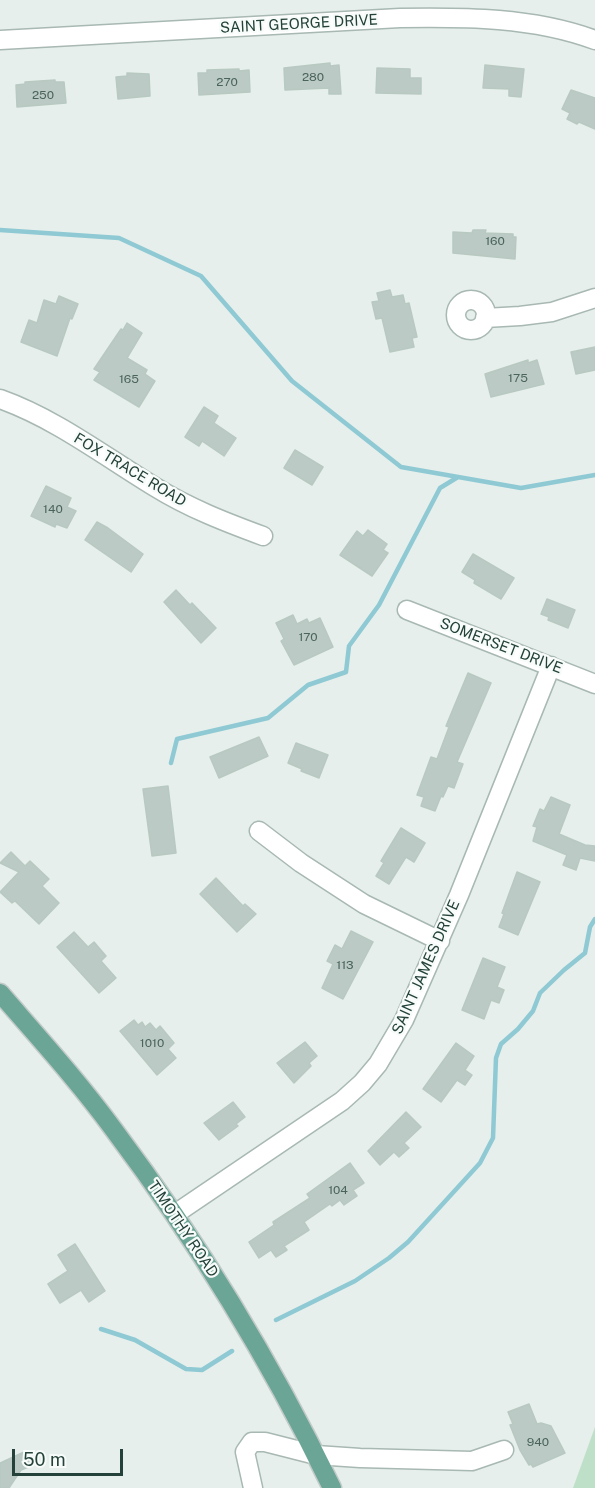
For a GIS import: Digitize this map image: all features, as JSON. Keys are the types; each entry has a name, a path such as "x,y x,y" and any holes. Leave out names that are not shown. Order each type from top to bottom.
{"main road":[{"name":"TIMOTHY ROAD","path":"0,993 107,1120 175,1214 271,1370 332,1488"}],"street":[{"name":"SAINT GEORGE DRIVE","path":"0,40 442,17 523,22 552,27 595,40"},
{"path":"485,318 552,312 595,298"},
{"name":"FOX TRACE ROAD","path":"0,399 28,409 65,430 186,505 263,536"},
{"name":"SOMERSET DRIVE","path":"407,610 595,684"},
{"name":"SAINT JAMES DRIVE","path":"175,1214 323,1115 362,1083 388,1049 404,1020 440,941 551,666"},
{"path":"259,831 301,863 354,897 440,941"},
{"path":"253,1488 245,1452 252,1442 265,1442 316,1455 472,1461 504,1450"}],"green space":[{"path":"595,1427 595,1488 573,1488"}],"building":[{"path":"330,63 330,66 339,65 341,94 329,94 329,88 285,90 284,68"},
{"path":"485,65 524,69 521,97 509,96 509,89 483,88"},
{"path":"377,68 410,69 410,78 421,78 421,94 376,93"},
{"path":"239,69 239,71 249,70 250,92 199,95 198,73 207,73 207,70"},
{"path":"127,73 149,74 150,96 118,99 116,77 127,76"},
{"path":"55,80 55,82 64,82 66,103 17,107 16,85 25,84 25,82"},
{"path":"571,90 595,98 595,129 567,119 570,113 562,109"},
{"path":"473,230 513,234 513,237 516,237 515,259 453,253 453,232 472,233"},
{"path":"390,290 392,297 403,295 405,304 409,303 417,337 412,338 414,347 390,352 382,318 376,319 372,302 379,301 377,293"},
{"path":"59,296 78,304 72,319 70,318 57,356 21,342 29,320 37,323 44,300 56,304"},
{"path":"127,323 142,333 127,358 147,370 145,374 155,381 139,407 94,380 100,372 94,369"},
{"path":"595,347 595,370 576,374 571,352"},
{"path":"528,360 528,363 537,360 544,384 491,397 485,374"},
{"path":"204,407 218,416 214,423 236,438 224,456 202,441 199,446 185,437"},
{"path":"295,450 323,467 312,485 284,468"},
{"path":"46,486 71,498 67,507 76,511 67,528 56,524 55,527 31,516"},
{"path":"97,522 143,554 131,572 85,540"},
{"path":"368,530 387,544 383,550 388,553 372,576 340,555 357,531 363,536"},
{"path":"473,554 514,578 501,599 474,583 475,580 462,572"},
{"path":"176,590 216,628 201,643 164,602"},
{"path":"547,599 575,610 568,628 548,620 549,617 541,614"},
{"path":"293,615 297,624 307,619 309,623 320,618 333,647 294,665 281,641 284,639 276,623"},
{"path":"468,673 491,683 457,762 463,764 454,788 448,786 435,811 421,806 424,797 417,795 431,757 437,759 449,727 446,726"},
{"path":"259,737 268,756 219,778 210,757"},
{"path":"296,743 328,755 319,778 288,763"},
{"path":"168,786 176,853 152,856 143,789"},
{"path":"551,797 570,805 559,834 585,845 595,846 595,861 580,858 576,870 563,865 567,855 533,841 537,827 533,826 540,809 544,811"},
{"path":"401,828 425,843 414,862 406,857 389,884 376,876 384,863 381,861"},
{"path":"11,852 25,866 30,861 49,879 42,886 59,903 39,924 15,901 12,903 0,892 19,872 0,863"},
{"path":"517,872 540,882 518,935 499,927"},
{"path":"216,878 243,906 245,904 256,914 237,932 200,894"},
{"path":"351,931 373,942 343,999 322,988 333,964 327,961 335,945 342,949"},
{"path":"74,932 88,947 94,942 106,956 101,961 116,978 99,993 57,947"},
{"path":"483,958 505,967 497,987 504,990 499,1003 491,1000 484,1019 462,1010"},
{"path":"134,1020 138,1025 142,1022 145,1027 150,1023 156,1030 160,1026 174,1043 168,1049 176,1058 157,1075 120,1031"},
{"path":"305,1042 317,1056 309,1063 311,1066 294,1083 277,1063"},
{"path":"456,1043 474,1056 465,1070 472,1075 465,1085 457,1080 441,1102 423,1089"},
{"path":"233,1102 245,1117 236,1124 238,1126 219,1140 204,1123"},
{"path":"406,1112 421,1127 404,1143 409,1148 399,1157 394,1152 380,1165 368,1151"},
{"path":"350,1163 364,1183 353,1190 357,1196 344,1205 340,1200 332,1206 330,1204 304,1222 309,1230 284,1246 287,1250 276,1257 271,1250 259,1258 249,1242 274,1225 273,1222 310,1198 307,1194"},
{"path":"75,1244 105,1291 89,1302 81,1290 60,1303 48,1284 68,1271 58,1255"},
{"path":"529,1404 537,1424 551,1426 565,1453 533,1467 529,1465 520,1450 510,1425 513,1424 508,1412"},
{"path":"24,1452 31,1466 21,1470 9,1488 0,1488 0,1463"}],"waterway":[{"path":"0,230 119,238 201,276 292,381 401,467 521,488 595,475"},
{"path":"171,763 177,739 268,718 308,685 346,672 349,646 379,605 440,488 458,477"},
{"path":"276,1320 355,1281 389,1258 408,1242 480,1163 493,1138 496,1058 501,1044 533,1011 540,993 585,953 590,927 595,919"},
{"path":"101,1329 135,1340 186,1369 202,1370 232,1351"}]}
